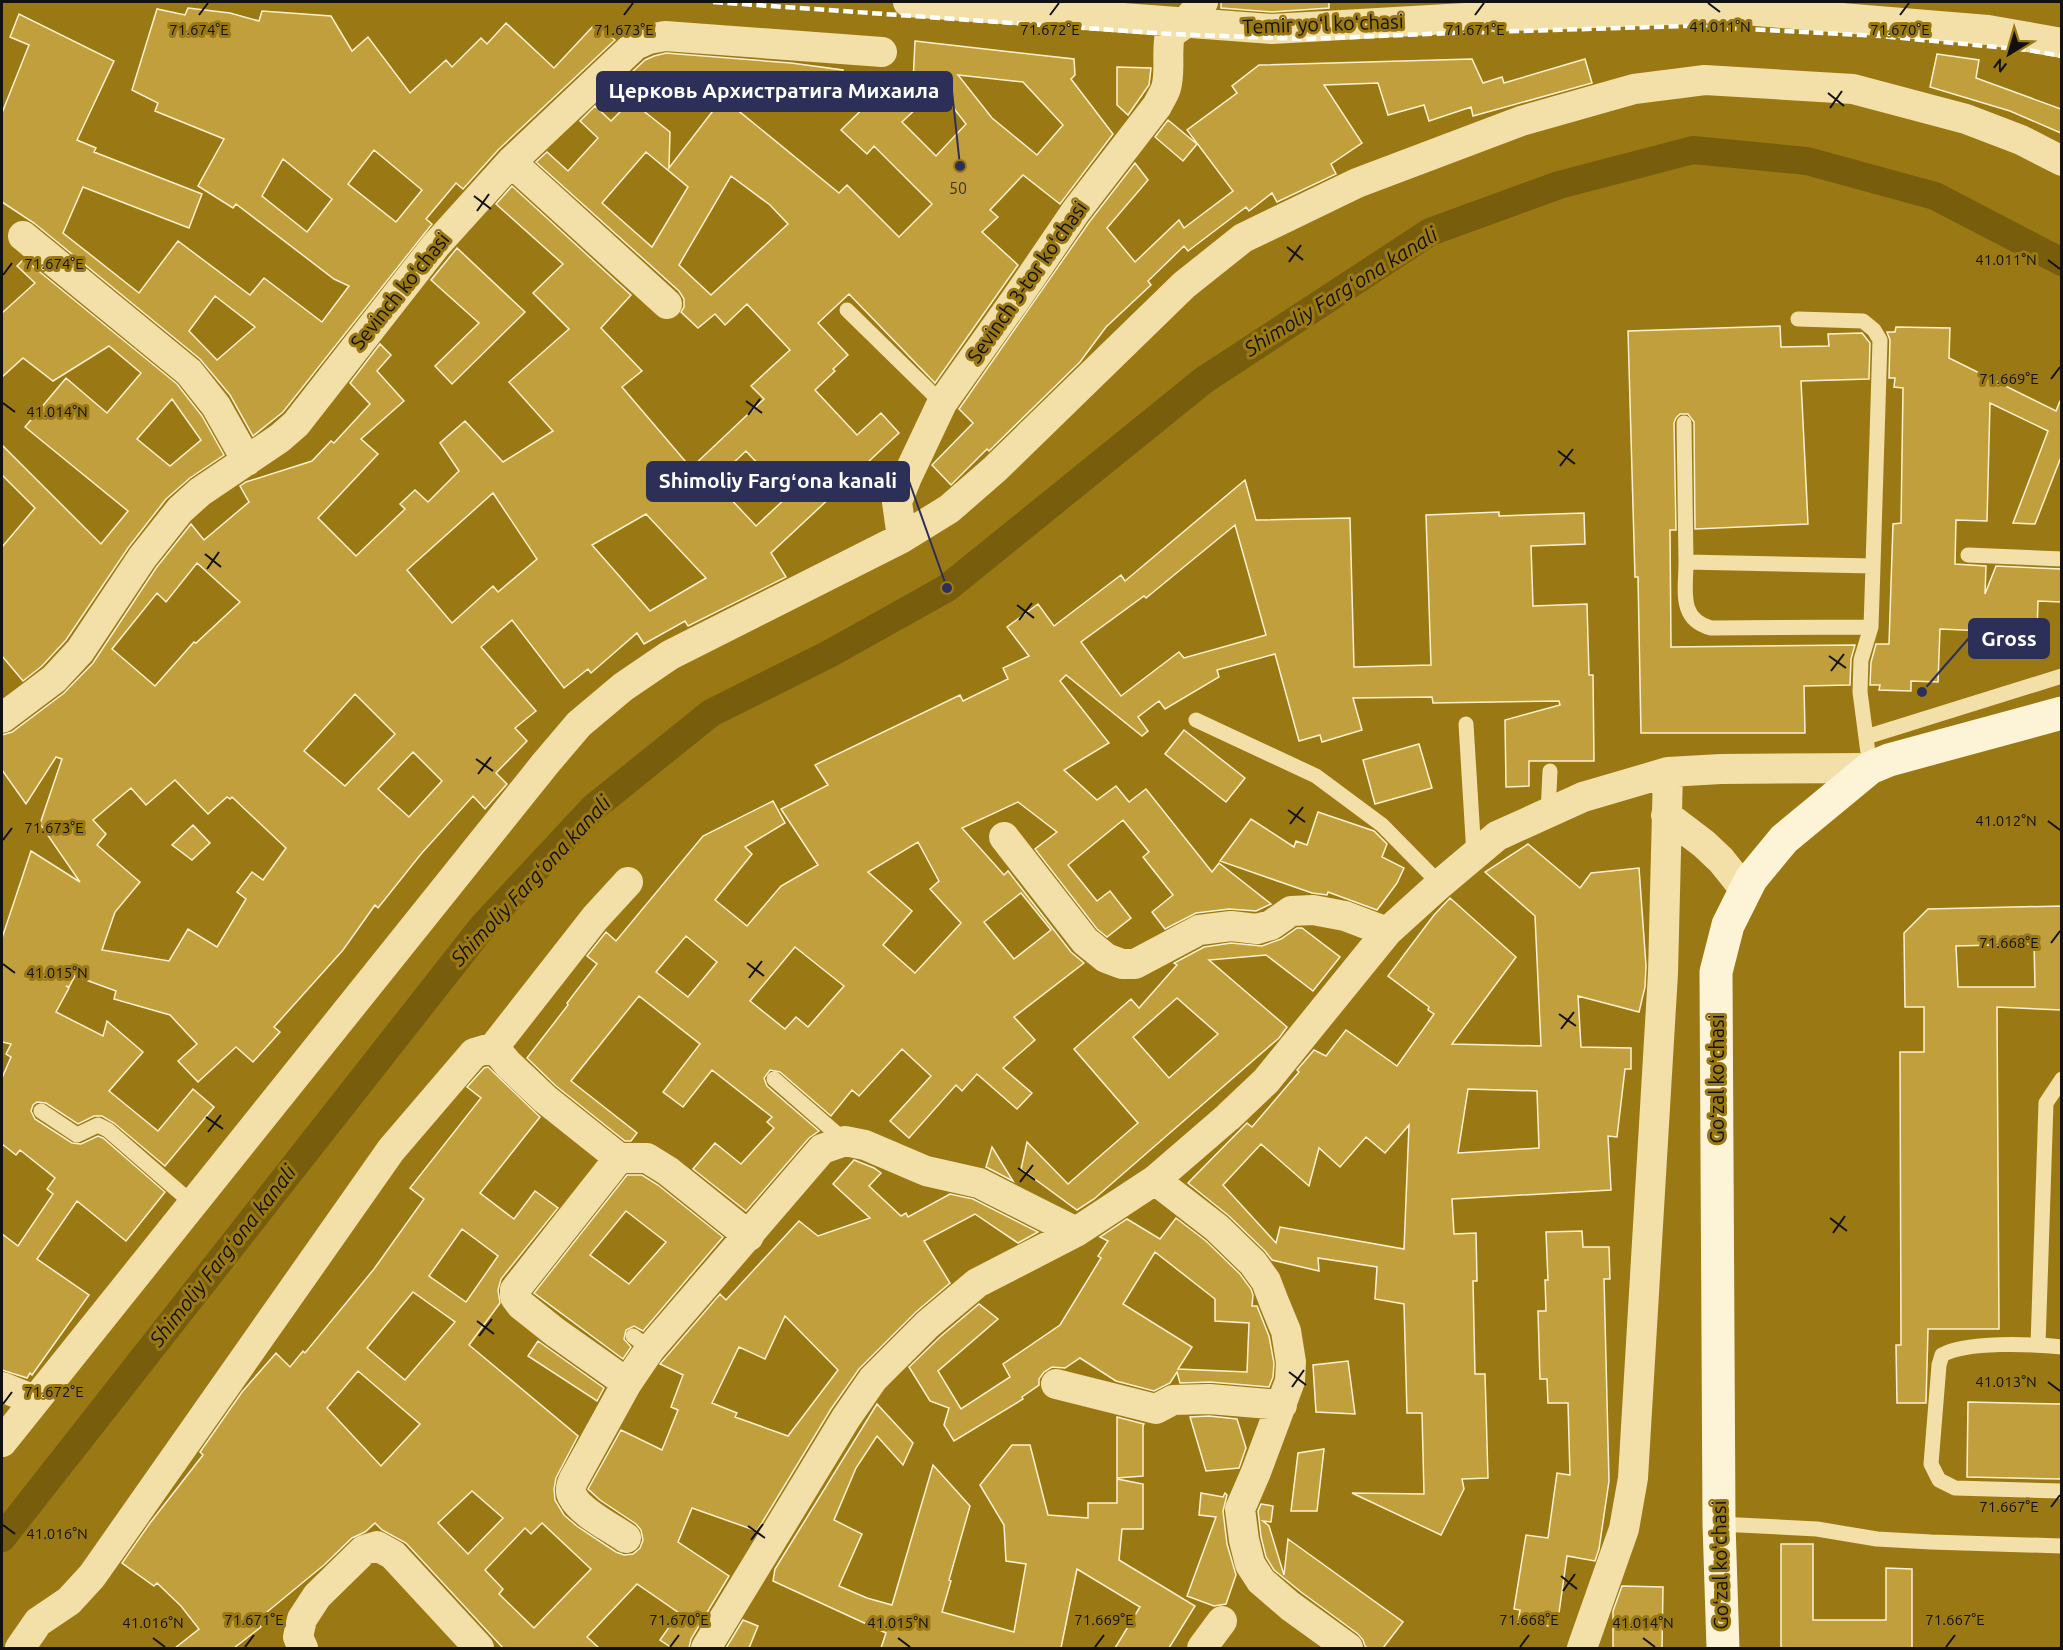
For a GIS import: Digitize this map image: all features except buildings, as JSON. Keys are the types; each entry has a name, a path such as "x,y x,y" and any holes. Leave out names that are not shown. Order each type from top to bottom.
{"main road":[{"name":"Goʻzal koʻchasi","path":"1722,1648 1719,1524 1716,972 1728,925 1751,879 1784,839 1868,753 1889,760 2061,713"}],"street":[{"name":"Temir yoʻl koʻchasi","path":"908,2 1177,29 1272,29 1465,18 1720,8 1988,30 2061,43"},
{"path":"1177,29 1203,2"},
{"name":"Sevinch 3-tor koʻchasi","path":"902,538 897,502 942,403 1076,211 1157,106 1166,89 1167,51 1177,29"},
{"name":"Sevinch koʻchasi","path":"2,718 54,679 80,651 142,558 180,510 200,492 248,461 296,424 436,245 511,162 635,45 665,36 882,52"},
{"path":"2,1442 579,724 623,687 670,654 902,538 949,509 995,469 1184,285 1243,238 1357,183 1521,121 1634,89 1705,80 1853,89 1966,119 2021,140 2061,161"},
{"path":"511,162 667,304"},
{"path":"23,236 189,372 216,406 248,461"},
{"path":"706,1648 846,1418 873,1379 928,1324 977,1283 1076,1232 1155,1180 1266,1081 1387,932 1497,836 1583,797 1668,772 1721,769 1868,753"},
{"path":"1582,1648 1624,1529 1634,1478 1662,973 1668,772"},
{"path":"1666,814 1713,852 1745,890"},
{"path":"1004,837 1085,941 1106,958 1122,964 1135,964 1199,930 1232,926 1257,929 1271,925 1291,911 1313,910 1345,916 1387,932"},
{"path":"20,1648 38,1622 69,1600 92,1576 391,1150 474,1053 494,1047 595,918 628,882"},
{"path":"494,1047 508,1064 545,1099 619,1158 647,1158 668,1171 748,1236"},
{"path":"626,1538 579,1506 570,1488 627,1383 641,1342 748,1236 822,1149 845,1141 865,1145 926,1171 979,1183 1076,1232"},
{"path":"619,1158 515,1290 514,1297 520,1305 555,1332 627,1383"},
{"path":"1155,1180 1217,1228 1253,1263 1266,1281 1286,1331 1291,1362 1290,1382 1240,1509 1244,1540 1250,1564 1261,1581 1290,1606 1348,1648"},
{"path":"1056,1384 1156,1409 1173,1400 1209,1399 1282,1405"},
{"path":"2,1387 34,1400"},
{"path":"303,1648 298,1636 302,1619 317,1596 364,1550 377,1546 393,1555 479,1648"},
{"path":"1202,1648 1222,1620"}],"lane":[{"path":"847,310 942,403"},
{"path":"1798,319 1863,321 1874,330 1880,340 1871,627 1861,660 1860,682 1868,753 2061,676"},
{"path":"1684,423 1687,610 1691,617 1700,625 1711,628 1871,627"},
{"path":"1968,555 2061,559"},
{"path":"1686,562 1873,566"},
{"path":"1196,720 1316,776 1382,825 1440,884"},
{"path":"1466,723 1474,855"},
{"path":"1548,813 1550,771"},
{"path":"774,1079 845,1141"},
{"path":"2038,1345 2046,1103 2061,1079"},
{"path":"41,1111 77,1135 98,1125 108,1130 192,1203"},
{"path":"2061,1347 2038,1345 1962,1349 1951,1350 1942,1355 1938,1365 1931,1464 1939,1479 1954,1488 2061,1491"},
{"path":"1719,1524 1817,1529 1877,1539 2061,1546"}],"waterway":[{"name":"Shimoliy Fargʻona kanali","path":"2,1538 483,926 593,808 711,713 829,654 947,588 1204,380 1430,232 1559,185 1693,150 1807,161 1935,196 2062,262"}],"railway":[{"path":"713,2 1170,34 1305,39 1687,26 1881,36 2028,50 2062,56"}],"place":[{"name":"Церковь Архистратига Михаила","path":"960,166"},
{"name":"Shimoliy Fargʻona kanali","path":"947,588"},
{"name":"Gross","path":"1922,692"}]}
